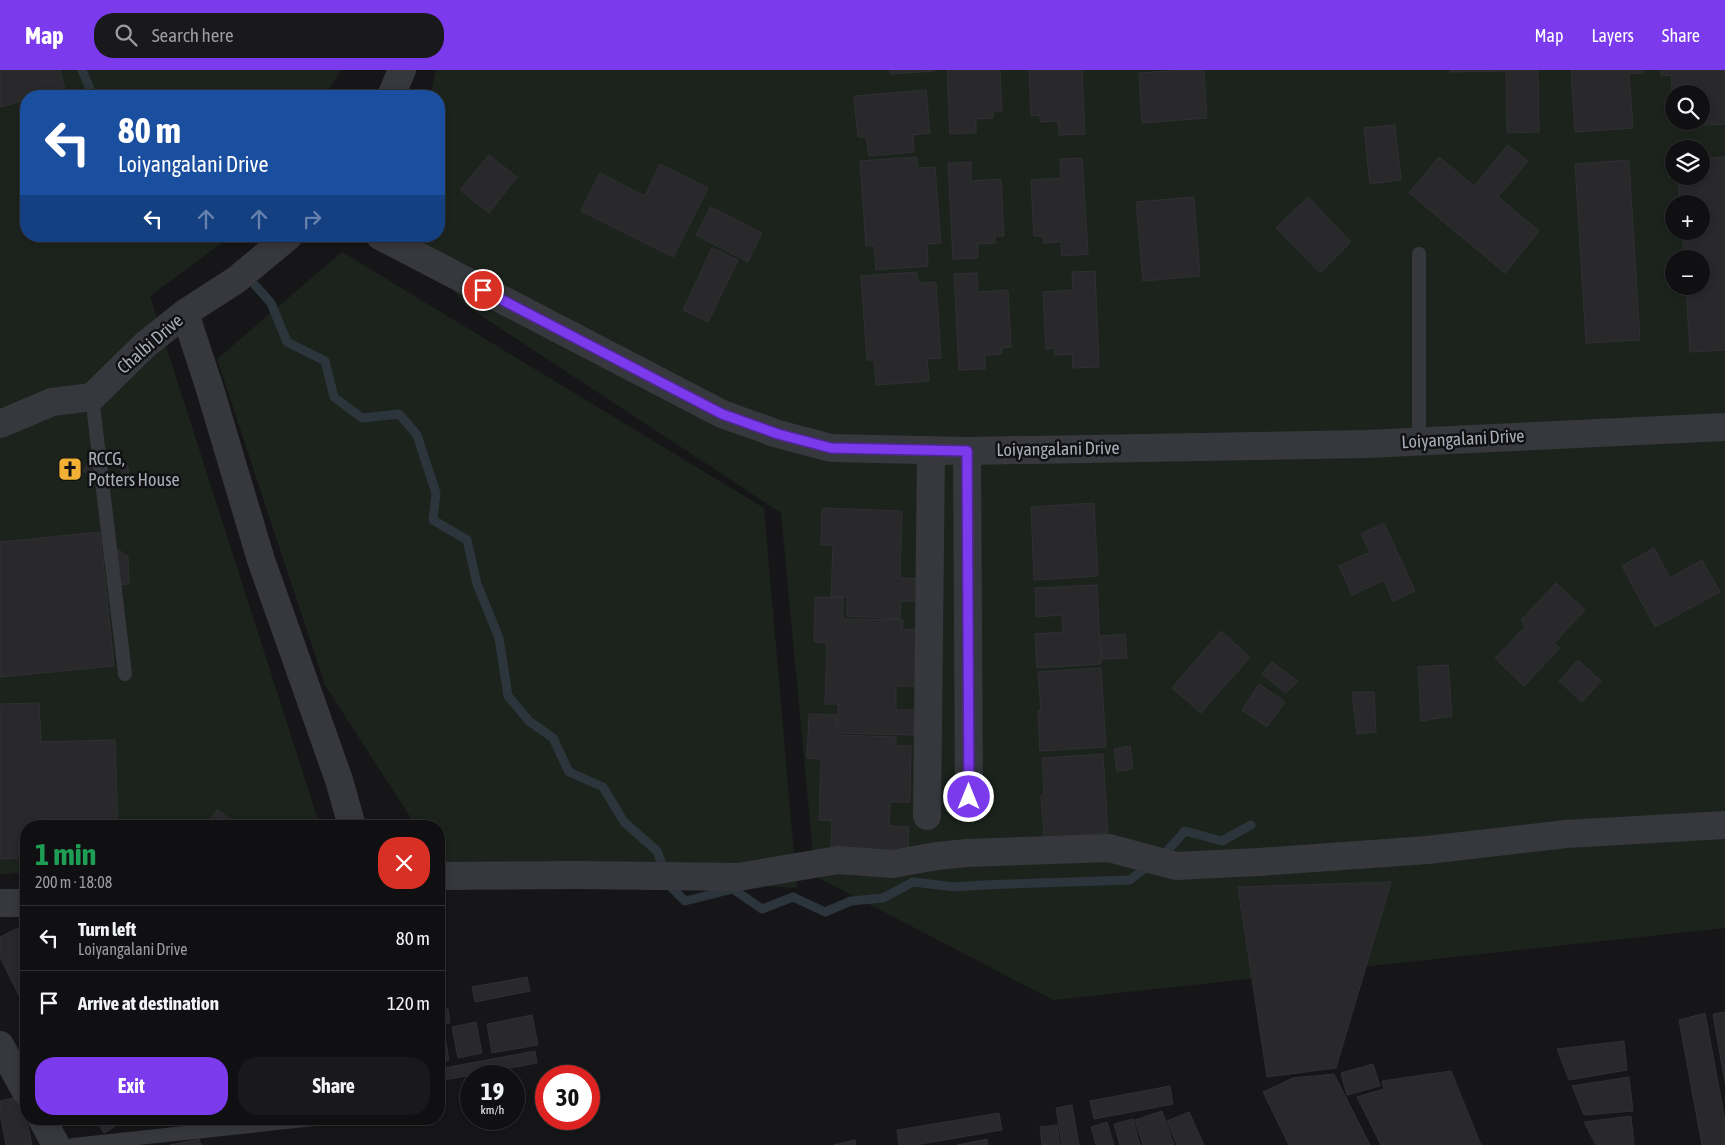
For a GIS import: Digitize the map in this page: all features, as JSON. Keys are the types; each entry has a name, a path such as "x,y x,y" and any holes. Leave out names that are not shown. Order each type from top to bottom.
{"street":[{"path":"394,90 402,70"},
{"name":"Chalbi Drive","path":"92,397 145,346 185,313 236,280 282,242"},
{"name":"Loiyangalani Drive","path":"392,242 722,414 778,434 831,448 967,451 1366,444 1725,426"},
{"path":"185,313 261,560 339,780 350,820"},
{"path":"0,424 52,402 92,397"},
{"path":"927,816 930,721 931,451"},
{"path":"967,451 969,797"},
{"path":"445,876 738,877 838,860 892,864 938,856 1109,848 1176,866 1418,851 1566,834 1725,825"},
{"path":"0,903 20,903"},
{"path":"0,1045 20,1081"},
{"path":"45,1125 56,1145"}],"lane":[{"path":"1419,254 1419,441"},
{"path":"92,397 125,674"},
{"path":"73,1145 259,1125"}],"shaded area":[{"path":"0,70 341,70 329,90 20,90 20,242 223,242 150,296 318,820 20,820 20,873 0,874"},
{"path":"436,70 1725,70 1725,928 1053,1000 815,876 781,513 465,305 416,242 445,242 445,90 431,90"},
{"path":"342,252 764,508 797,888 445,867 445,820 412,820 325,685 217,359"}],"building":[{"path":"0,70 60,70 65,90 20,90 20,102 0,107"},
{"path":"890,70 935,70 935,71 890,74"},
{"path":"947,70 1000,70 1002,111 993,111 993,118 976,119 976,133 950,134"},
{"path":"1029,70 1082,70 1085,134 1059,135 1058,121 1040,122 1040,115 1031,116"},
{"path":"1204,70 1207,118 1142,123 1139,73"},
{"path":"1450,70 1538,70 1539,132 1507,133 1506,71 1450,72"},
{"path":"1571,70 1643,70 1643,73 1629,74 1633,128 1575,132"},
{"path":"1661,70 1725,70 1725,124 1710,125 1710,85 1672,85 1671,75 1661,76"},
{"path":"926,90 930,133 913,135 914,152 869,156 866,137 858,137 854,96"},
{"path":"1395,125 1401,180 1370,184 1364,128"},
{"path":"1508,145 1528,161 1498,197 1539,231 1505,273 1409,193 1439,157 1474,186"},
{"path":"489,155 517,177 489,213 460,190"},
{"path":"917,157 917,168 935,167 941,243 927,244 928,266 876,270 874,245 866,246 860,161"},
{"path":"1725,157 1725,350 1690,352 1687,295 1710,295 1710,250 1683,250 1683,240 1710,240 1710,195 1679,195 1679,185 1710,185 1710,158"},
{"path":"1082,158 1088,254 1062,256 1061,242 1044,243 1043,236 1034,236 1031,180 1061,178 1060,159"},
{"path":"1629,160 1640,340 1586,343 1575,164"},
{"path":"971,162 971,181 1001,179 1004,236 995,236 995,243 978,244 978,258 953,259 948,163"},
{"path":"660,164 708,188 673,257 581,211 600,173 645,196"},
{"path":"1194,197 1200,276 1143,281 1136,202"},
{"path":"1308,197 1351,242 1320,273 1276,228"},
{"path":"711,207 762,233 748,262 696,235"},
{"path":"712,248 738,260 708,322 683,310"},
{"path":"1095,271 1099,367 1073,368 1072,354 1055,355 1054,348 1046,349 1043,292 1073,290 1072,272"},
{"path":"917,272 918,283 936,282 941,358 927,359 929,381 876,385 874,360 867,360 861,276"},
{"path":"977,273 978,292 1008,290 1011,347 1002,348 1002,354 985,355 985,369 959,370 954,274"},
{"path":"88,462 99,468 94,477 83,471"},
{"path":"121,466 128,466 129,483 122,484"},
{"path":"1094,503 1098,576 1034,580 1031,507"},
{"path":"822,508 902,511 900,578 921,579 920,601 901,601 900,619 847,616 847,597 831,597 833,545 821,545"},
{"path":"1384,523 1415,591 1393,601 1384,580 1352,595 1339,566 1370,552 1361,534"},
{"path":"100,532 114,666 0,677 0,542"},
{"path":"116,548 128,557 129,584 118,585"},
{"path":"1654,548 1670,578 1702,560 1720,592 1655,627 1622,566"},
{"path":"1556,583 1585,610 1554,643 1560,648 1524,686 1495,658 1525,627 1521,620"},
{"path":"1097,585 1101,664 1037,668 1035,634 1063,632 1062,615 1036,617 1035,588"},
{"path":"815,597 843,598 843,619 903,620 902,629 918,630 916,686 896,686 896,710 915,710 914,735 838,733 838,704 825,704 827,643 814,642"},
{"path":"1221,631 1250,657 1201,713 1172,688"},
{"path":"1125,634 1127,658 1102,659 1101,636"},
{"path":"1578,660 1601,681 1582,702 1559,681"},
{"path":"1272,662 1298,681 1286,693 1262,674"},
{"path":"1448,665 1452,716 1421,721 1418,667"},
{"path":"1101,668 1106,747 1040,751 1038,711 1041,711 1038,672"},
{"path":"1259,684 1285,702 1267,727 1242,710"},
{"path":"1352,692 1374,692 1376,732 1357,734"},
{"path":"39,703 41,742 115,740 118,820 20,820 20,858 0,859 0,704"},
{"path":"809,714 837,715 836,735 896,737 896,746 911,746 910,802 890,802 889,826 909,827 908,851 831,849 832,821 819,820 821,759 807,758"},
{"path":"1130,746 1133,769 1117,771 1114,749"},
{"path":"1103,754 1108,833 1044,838 1041,796 1044,795 1042,758"},
{"path":"217,810 231,820 210,820"},
{"path":"1391,882 1336,1068 1267,1077 1238,887"},
{"path":"20,927 20,998 0,957 0,937"},
{"path":"527,977 530,991 475,1002 472,987"},
{"path":"448,1009 450,1023 445,1024 445,1010"},
{"path":"1725,1012 1725,1083 1713,1014"},
{"path":"1705,1013 1725,1120 1725,1145 1702,1145 1679,1020"},
{"path":"532,1015 538,1045 492,1053 487,1024"},
{"path":"476,1022 482,1053 458,1058 452,1027"},
{"path":"445,1037 449,1060 445,1061"},
{"path":"1624,1041 1627,1070 1569,1080 1557,1049"},
{"path":"535,1051 537,1063 525,1065 460,1065"},
{"path":"1373,1064 1380,1086 1347,1095 1341,1073"},
{"path":"460,1065 460,1077 445,1080 445,1068"},
{"path":"1451,1071 1481,1145 1381,1145 1357,1097 1384,1089 1382,1081"},
{"path":"1334,1074 1370,1145 1289,1145 1263,1092 1293,1078"},
{"path":"1629,1077 1633,1111 1584,1115 1572,1086"},
{"path":"1170,1086 1173,1104 1094,1119 1090,1101"},
{"path":"20,1096 20,1125 28,1125 32,1145 6,1145 0,1114 0,1101"},
{"path":"1072,1105 1079,1145 1062,1145 1056,1108"},
{"path":"1162,1111 1174,1145 1143,1145 1135,1120"},
{"path":"1189,1112 1204,1145 1177,1145 1167,1121"},
{"path":"999,1113 1002,1130 915,1145 899,1145 897,1130"},
{"path":"1631,1116 1634,1145 1596,1145 1584,1122"},
{"path":"1133,1119 1140,1145 1120,1145 1114,1124"},
{"path":"1107,1122 1114,1145 1096,1145 1091,1127"},
{"path":"99,1125 117,1125 104,1133"},
{"path":"1057,1125 1060,1145 1042,1145 1040,1127"},
{"path":"199,1139 201,1145 170,1145"},
{"path":"987,1139 988,1145 957,1145"},
{"path":"855,1140 856,1145 834,1145"}],"waterway":[{"path":"82,70 90,90"},
{"path":"255,285 271,303 287,342 325,361 334,397 362,418 399,414 417,435 436,493 433,520 467,540 477,584 499,638 508,696 529,721 553,738 569,772 603,787 624,822 657,851 670,886 685,901 733,889 762,909 793,897 825,912 851,901 883,898 913,882 955,887 1130,880 1168,850 1185,831 1222,841 1251,825"}],"place":[{"name":"RCCG, Potters House","path":"70,469"}],"route":[{"path":"483,290 722,414 778,434 831,448 967,451 969,797"}]}
